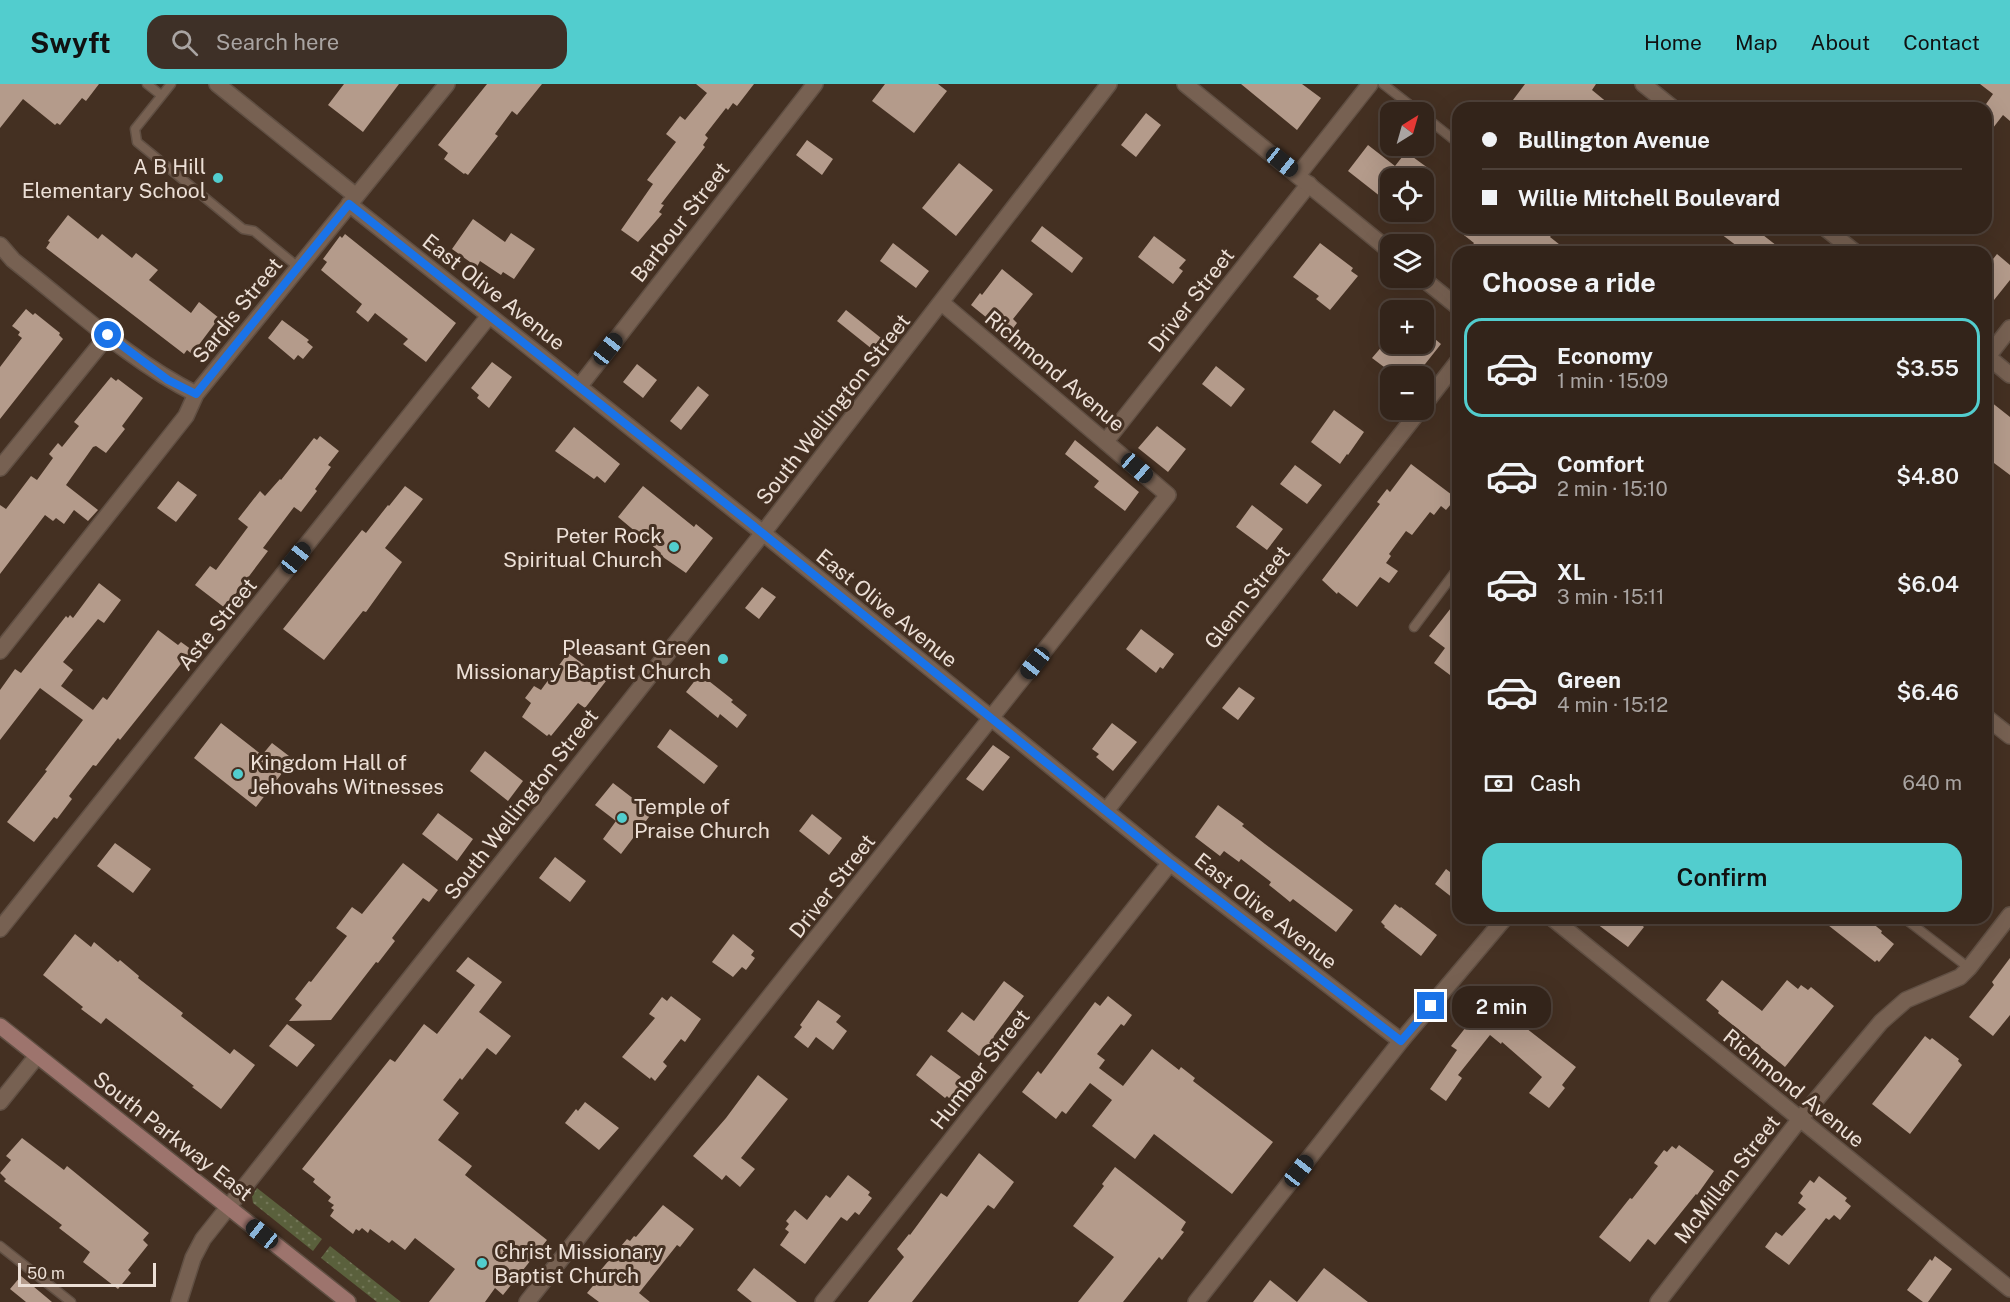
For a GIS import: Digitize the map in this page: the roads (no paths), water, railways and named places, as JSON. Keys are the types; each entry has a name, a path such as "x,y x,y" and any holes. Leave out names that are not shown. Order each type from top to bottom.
{"main road":[{"name":"South Parkway East","path":"0,1026 348,1302"}],"street":[{"name":"East Olive Avenue","path":"217,84 489,316 763,533 1170,863 1401,1041"},
{"name":"Sardis Street","path":"0,651 186,416 196,394 447,84"},
{"name":"Barbour Street","path":"579,387 815,84"},
{"name":"South Wellington Street","path":"179,1302 193,1258 203,1239 763,533 1109,84"},
{"path":"1185,84 1380,243"},
{"name":"Driver Street","path":"1106,441 1304,179 1370,84"},
{"path":"1642,84 1665,102"},
{"path":"1832,234 1848,246"},
{"path":"0,244 28,273 108,335 168,380 196,394"},
{"path":"1434,288 1452,302"},
{"name":"Richmond Avenue","path":"942,303 1168,495"},
{"name":"Aste Street","path":"0,929 489,316"},
{"path":"1992,351 2010,328"},
{"path":"0,468 108,335"},
{"path":"1992,361 2010,375"},
{"path":"1434,392 1452,369"},
{"name":"Glenn Street","path":"1106,811 1412,420"},
{"name":"Driver Street","path":"527,1302 1168,495"},
{"path":"1992,722 2010,736"},
{"name":"Humber Street","path":"823,1302 1170,863"},
{"name":"McMillan Street","path":"1658,1302 1800,1119 1881,1022 1906,1000 1960,977 2010,915"},
{"path":"1196,1302 1401,1041 1500,924"},
{"name":"Richmond Avenue","path":"1559,924 2010,1289"},
{"path":"0,1102 37,1056"}],"lane":[{"path":"147,84 161,95"},
{"path":"171,84 135,129 137,142 243,229 254,231 298,267"},
{"path":"1383,84 1406,102"},
{"path":"1434,124 1452,138"},
{"path":"1414,627 1452,576"},
{"path":"1912,924 1969,968"},
{"path":"0,1246 71,1302"}],"place":[{"name":"A B Hill Elementary School","path":"218,178"},
{"name":"Peter Rock Spiritual Church","path":"674,547"},
{"name":"Pleasant Green Missionary Baptist Church","path":"723,659"},
{"name":"Kingdom Hall of Jehovahs Witnesses","path":"238,774"},
{"name":"Temple of Praise Church","path":"622,818"},
{"name":"Christ Missionary Baptist Church","path":"482,1263"}]}
